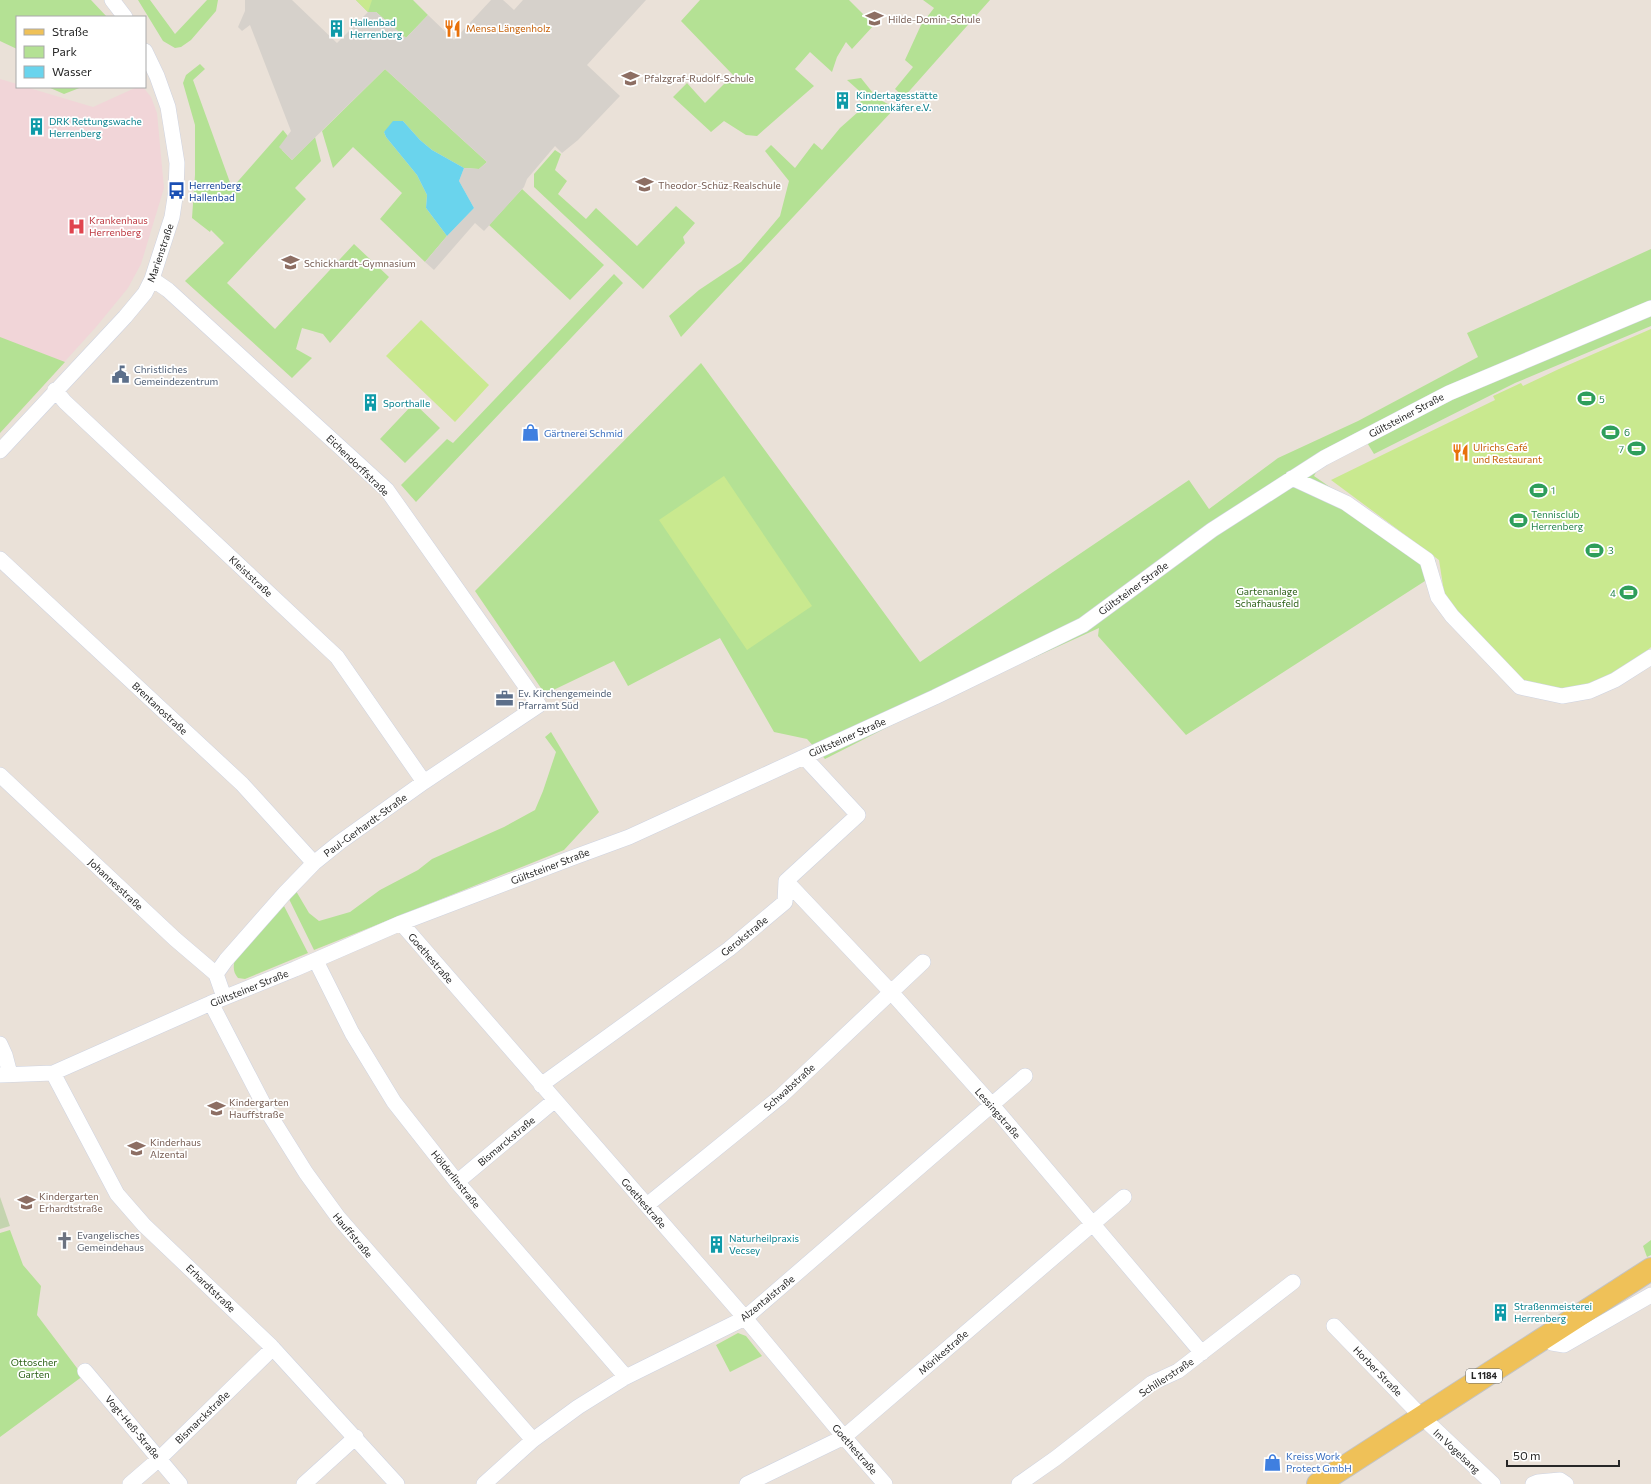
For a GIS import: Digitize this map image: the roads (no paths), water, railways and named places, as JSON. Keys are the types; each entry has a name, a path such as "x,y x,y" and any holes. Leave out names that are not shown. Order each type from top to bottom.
{"main road":[{"name":"L 1184","path":"1318,1484 1651,1269"}],"street":[{"path":"112,0 124,16"},
{"name":"Marienstraße","path":"0,451 55,390 136,305 152,280 172,217 176,191 177,164 168,107 157,76 146,53"},
{"name":"Eichendorffstraße","path":"152,280 168,290 387,490 539,705"},
{"name":"Gültsteiner Straße","path":"5,1075 52,1073 218,1000 316,961 401,923 629,837 934,697 1084,624 1212,530 1324,458 1449,392 1651,308"},
{"name":"Kleiststraße","path":"55,390 337,657 424,782"},
{"path":"1292,478 1346,503 1427,560 1438,597 1452,616 1520,687 1562,696 1590,691 1615,680 1651,657"},
{"name":"Brentanostraße","path":"0,559 242,784 314,863"},
{"name":"Paul-Gerhardt-Straße","path":"216,974 226,960 284,893 314,863 340,842 424,782 539,705"},
{"path":"786,881 858,815 804,757"},
{"name":"Johannesstraße","path":"0,775 169,933 216,974 218,1000"},
{"name":"Lessingstraße","path":"786,881 891,992 992,1105 1202,1353"},
{"name":"Gerokstraße","path":"541,1085 728,949 785,902 786,881"},
{"name":"Goethestraße","path":"401,923 745,1318 885,1484"},
{"name":"Hölderlinstraße","path":"316,961 352,1033 394,1102 457,1182 626,1377"},
{"name":"Schwabstraße","path":"647,1205 780,1097 923,962"},
{"name":"Hauffstraße","path":"218,1000 266,1109 306,1173 338,1217 533,1440"},
{"path":"0,1044 5,1055 5,1075"},
{"name":"Erhardtstraße","path":"52,1073 117,1194 144,1225 273,1348 356,1437 397,1484"},
{"name":"Alzentalstraße","path":"484,1484 533,1440 578,1407 626,1377 745,1318 1025,1076"},
{"name":"Bismarckstraße","path":"457,1182 555,1100"},
{"name":"Mörikestraße","path":"747,1484 844,1437 1124,1197"},
{"name":"Schillerstraße","path":"1019,1484 1056,1458 1152,1383 1178,1372 1293,1282"},
{"path":"1546,1336 1552,1343 1564,1346 1651,1295"},
{"name":"Horber Straße","path":"1334,1326 1422,1417"},
{"name":"Bismarckstraße","path":"130,1484 159,1459 273,1348"},
{"name":"Vogt-Heß-Straße","path":"85,1371 180,1484"},
{"name":"Im Vogelsang","path":"1422,1417 1493,1484"},
{"path":"304,1484 356,1437"},
{"path":"1533,1484 1538,1482 1560,1480 1566,1484"}],"water":[{"path":"393,121 403,121 420,140 432,150 464,168 459,181 474,208 447,236 426,208 427,195 417,175 386,137 384,132"}],"place":[{"name":"Hilde-Domin-Schule","path":"875,19"},
{"name":"Hallenbad Herrenberg","path":"337,28"},
{"name":"Mensa Längenholz","path":"453,28"},
{"name":"Pfalzgraf-Rudolf-Schule","path":"631,78"},
{"name":"Kindertagesstätte Sonnenkäfer e.V.","path":"843,101"},
{"name":"DRK Rettungswache Herrenberg","path":"36,127"},
{"name":"Theodor-Schüz-Realschule","path":"645,185"},
{"name":"Herrenberg Hallenbad","path":"176,191"},
{"name":"Krankenhaus Herrenberg","path":"76,226"},
{"name":"Schickhardt-Gymnasium","path":"291,263"},
{"name":"Christliches Gemeindezentrum","path":"121,375"},
{"name":"5","path":"1586,399"},
{"name":"Sporthalle","path":"370,403"},
{"name":"6","path":"1611,432"},
{"name":"Gärtnerei Schmid","path":"531,433"},
{"name":"7","path":"1637,449"},
{"name":"Ulrichs Café und Restaurant","path":"1460,453"},
{"name":"1","path":"1538,490"},
{"name":"Tennisclub Herrenberg","path":"1518,520"},
{"name":"3","path":"1595,550"},
{"name":"4","path":"1629,593"},
{"name":"Ev. Kirchengemeinde Pfarramt Süd","path":"505,699"},
{"name":"Kindergarten Hauffstraße","path":"216,1108"},
{"name":"Kinderhaus Alzental","path":"137,1148"},
{"name":"Kindergarten Erhardtstraße","path":"26,1202"},
{"name":"Evangelisches Gemeindehaus","path":"64,1241"},
{"name":"Naturheilpraxis Vecsey","path":"716,1244"},
{"name":"Straßenmeisterei Herrenberg","path":"1501,1312"},
{"name":"Kreiss Work Protect GmbH","path":"1273,1462"}],"park label":[{"name":"Gartenanlage Schafhausfeld","path":"1267,596"},
{"name":"Ottoscher Garten","path":"34,1368"}]}
